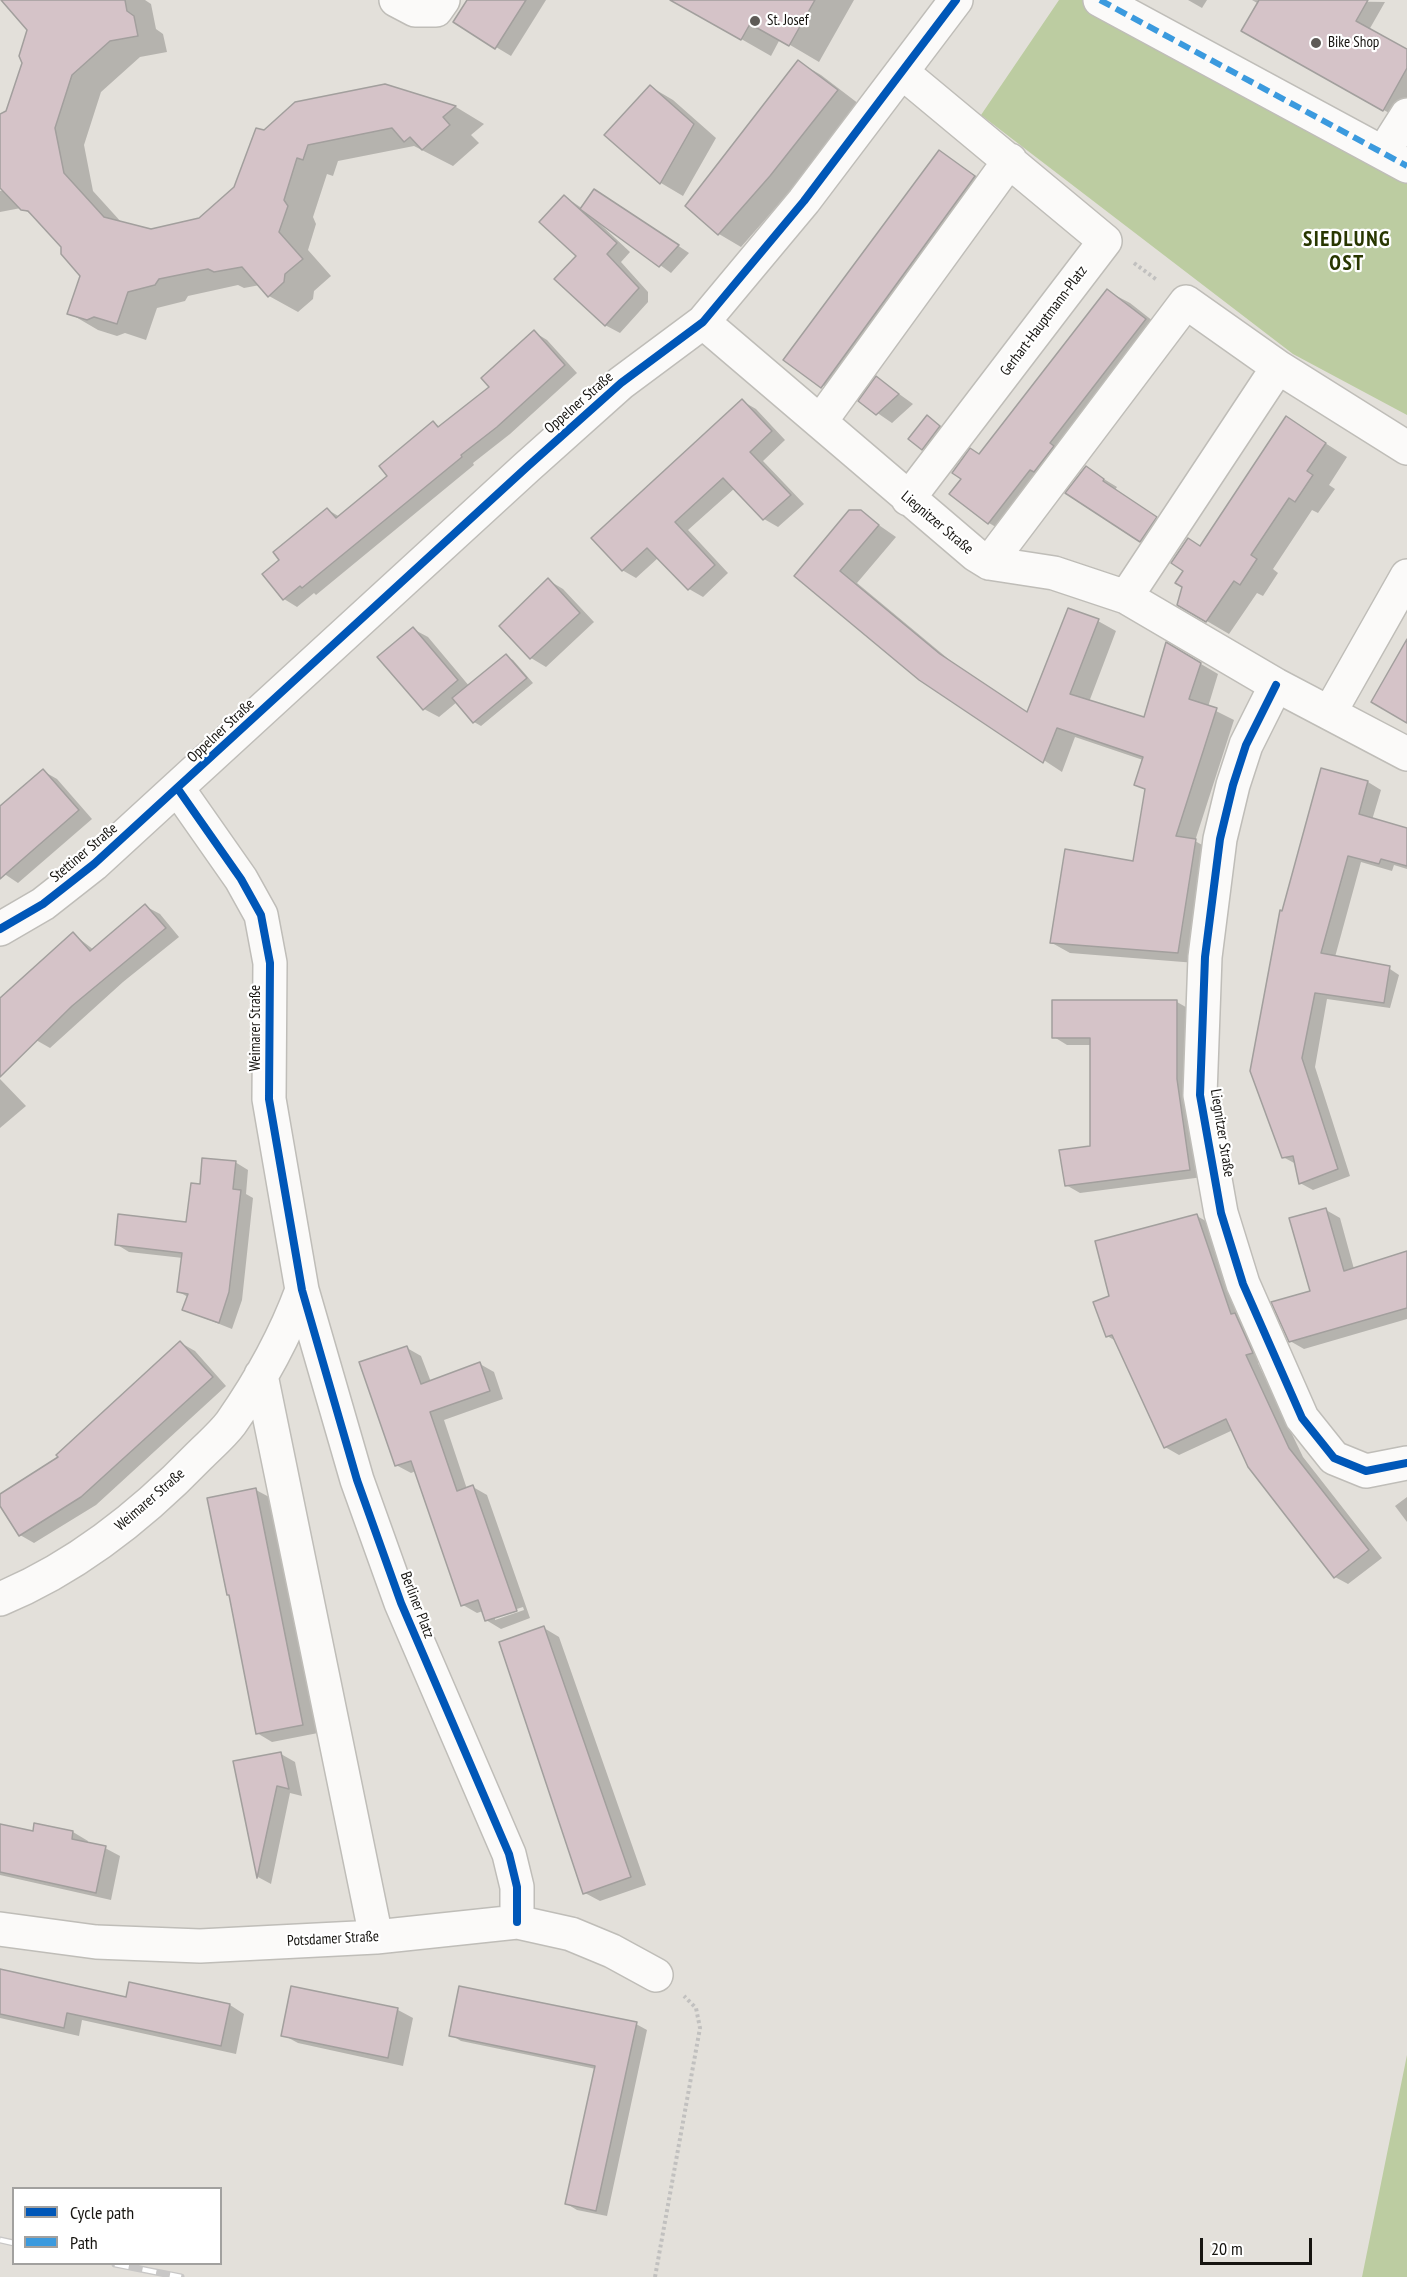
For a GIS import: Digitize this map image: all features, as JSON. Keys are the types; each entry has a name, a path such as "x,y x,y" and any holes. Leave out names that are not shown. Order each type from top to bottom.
{"street":[{"path":"396,0 415,10 436,10 443,0"},
{"name":"Oppelner Straße","path":"178,789 621,383 703,322 804,201 956,0"},
{"path":"1100,0 1395,160 1407,115"},
{"path":"903,73 1105,241"},
{"path":"820,422 1010,160"},
{"name":"Gerhart-Hauptmann-Platz","path":"908,499 1105,241"},
{"path":"988,563 1186,302 1278,367 1407,448"},
{"name":"Liegnitzer Straße","path":"703,322 908,499 988,563 1054,573 1126,597 1276,685 1407,754"},
{"path":"1126,597 1278,367"},
{"path":"1330,712 1407,576"},
{"name":"Liegnitzer Straße","path":"1276,685 1246,745 1233,784 1220,839 1205,957 1200,1095 1221,1213 1243,1284 1302,1418 1334,1458 1366,1471 1407,1463"},
{"name":"Stettiner Straße","path":"0,928 43,904 77,878 178,789"},
{"name":"Weimarer Straße","path":"0,1599 30,1586 104,1539 165,1492 230,1424 284,1339 302,1290 269,1099 270,963 261,915 241,879 178,789"},
{"name":"Berliner Platz","path":"302,1290 357,1480 401,1603 509,1854 517,1887 517,1922"},
{"path":"261,1375 376,1936"},
{"name":"Potsdamer Straße","path":"0,1929 96,1941 200,1946 376,1936 517,1922 571,1934 612,1951 656,1975"}],"path":[{"path":"1105,241 1186,302"},
{"path":"655,2277 700,2028 696,2008 680,1991 656,1975"}],"green space":[{"path":"1059,0 1085,0 1407,173 1407,415 1293,354 981,115"},
{"path":"1407,2055 1407,2277 1362,2277"}],"building":[{"path":"1,0 125,0 127,11 134,16 138,36 110,41 72,75 55,128 64,173 104,217 151,229 199,218 234,187 256,128 264,130 295,102 385,84 456,106 443,117 450,125 422,150 410,137 404,142 392,128 308,145 303,160 297,158 284,200 288,206 279,232 303,259 285,274 284,282 268,297 242,267 214,272 208,269 159,279 155,285 128,292 117,324 94,317 87,320 67,314 80,276 61,254 61,247 28,211 21,210 0,188 0,114 6,111 22,63 19,56 27,30"},
{"path":"467,0 526,0 495,49 453,22"},
{"name":"St. Josef","path":"670,0 815,0 789,46 750,24 741,40"},
{"path":"1259,0 1368,0 1356,21 1407,49 1407,68 1383,111 1241,31"},
{"path":"798,60 838,90 770,176 718,235 685,206"},
{"path":"650,85 694,124 660,184 604,135"},
{"path":"939,150 975,176 821,388 783,360"},
{"path":"594,189 679,245 659,267 580,209"},
{"path":"564,195 617,243 607,254 639,288 605,326 554,279 576,256 539,222"},
{"path":"1107,289 1146,319 1050,443 1054,446 1034,472 1030,470 988,524 949,494 961,479 952,473 970,448 979,454"},
{"path":"534,330 565,365 497,427 461,455 462,457 302,588 300,586 283,600 262,574 279,560 273,552 327,508 336,518 387,476 379,466 433,421 438,427 489,387 481,378"},
{"path":"876,376 899,394 876,415 858,401"},
{"path":"742,399 772,431 750,452 791,495 763,520 723,478 675,522 715,565 688,590 647,548 622,571 591,538"},
{"path":"927,415 940,426 922,450 908,439"},
{"path":"1286,416 1326,443 1307,471 1313,475 1295,502 1289,498 1251,555 1257,559 1240,585 1234,581 1206,622 1177,605 1182,587 1175,583 1183,571 1171,563 1188,538 1200,546"},
{"path":"1086,466 1104,479 1103,481 1157,517 1140,542 1065,493"},
{"path":"849,510 861,510 879,525 840,571 940,654 1027,712 1068,608 1099,619 1070,694 1144,717 1166,642 1201,663 1189,699 1217,708 1176,836 1196,839 1178,953 1050,943 1065,849 1133,861 1145,789 1134,785 1143,757 1057,728 1043,763 919,680 794,576"},
{"path":"548,578 580,613 530,659 499,626"},
{"path":"413,627 458,680 423,710 377,657"},
{"path":"1407,639 1407,723 1371,702"},
{"path":"506,654 527,678 473,723 452,698"},
{"path":"1321,768 1368,781 1359,814 1407,828 1407,866 1381,859 1379,864 1348,856 1321,953 1390,966 1384,1003 1315,993 1302,1058 1338,1169 1299,1184 1293,1156 1282,1158 1250,1071 1280,910 1282,911"},
{"path":"43,769 79,810 0,879 0,806"},
{"path":"145,904 166,928 72,1006 0,1077 0,998 73,932 90,951"},
{"path":"1052,1000 1177,1000 1177,1079 1190,1170 1065,1186 1059,1150 1090,1146 1090,1038 1052,1038"},
{"path":"202,1158 236,1161 233,1189 241,1190 229,1292 219,1323 182,1310 188,1294 177,1292 182,1253 115,1245 118,1214 186,1222 191,1183 200,1184"},
{"path":"1326,1208 1344,1271 1407,1251 1407,1308 1289,1342 1271,1302 1310,1291 1289,1218"},
{"path":"1197,1214 1231,1314 1235,1313 1253,1353 1246,1355 1289,1448 1369,1550 1334,1578 1248,1467 1226,1419 1164,1448 1112,1335 1106,1337 1093,1302 1109,1296 1095,1241"},
{"path":"180,1341 213,1377 81,1497 19,1536 0,1506 0,1494 58,1457 56,1455"},
{"path":"407,1346 421,1384 480,1362 490,1391 430,1412 457,1491 473,1485 517,1611 485,1621 478,1600 461,1606 411,1461 395,1466 359,1362"},
{"path":"256,1488 303,1725 256,1734 229,1595 227,1595 207,1498"},
{"path":"544,1626 631,1877 583,1894 499,1642"},
{"path":"281,1752 289,1789 277,1786 257,1878 233,1761"},
{"path":"34,1823 73,1831 72,1839 106,1846 96,1893 0,1872 0,1824 33,1831"},
{"path":"0,1969 126,1997 129,1982 230,2004 221,2046 67,2013 64,2028 0,2014"},
{"path":"291,1986 398,2008 388,2058 281,2036"},
{"path":"459,1986 637,2022 596,2211 565,2204 595,2066 449,2036"}],"railway":[{"path":"0,2240 12,2243"},
{"path":"120,2265 181,2277"}],"marked path":[{"path":"1100,0 1407,166"}],"cycle path":[{"path":"0,929 43,904 94,864 621,383 703,322 804,201 956,0"},
{"path":"1276,685 1246,745 1233,785 1220,839 1205,957 1200,1095 1221,1213 1243,1284 1302,1418 1334,1458 1366,1471 1407,1463"},
{"path":"178,789 241,879 261,915 270,963 269,1099 302,1290 357,1480 401,1603 509,1854 517,1887 517,1922"}],"place":[{"name":"St. Josef","path":"755,21"},
{"name":"Bike Shop","path":"1316,43"}],"district":[{"name":"SIEDLUNG OST","path":"1347,252"}]}
